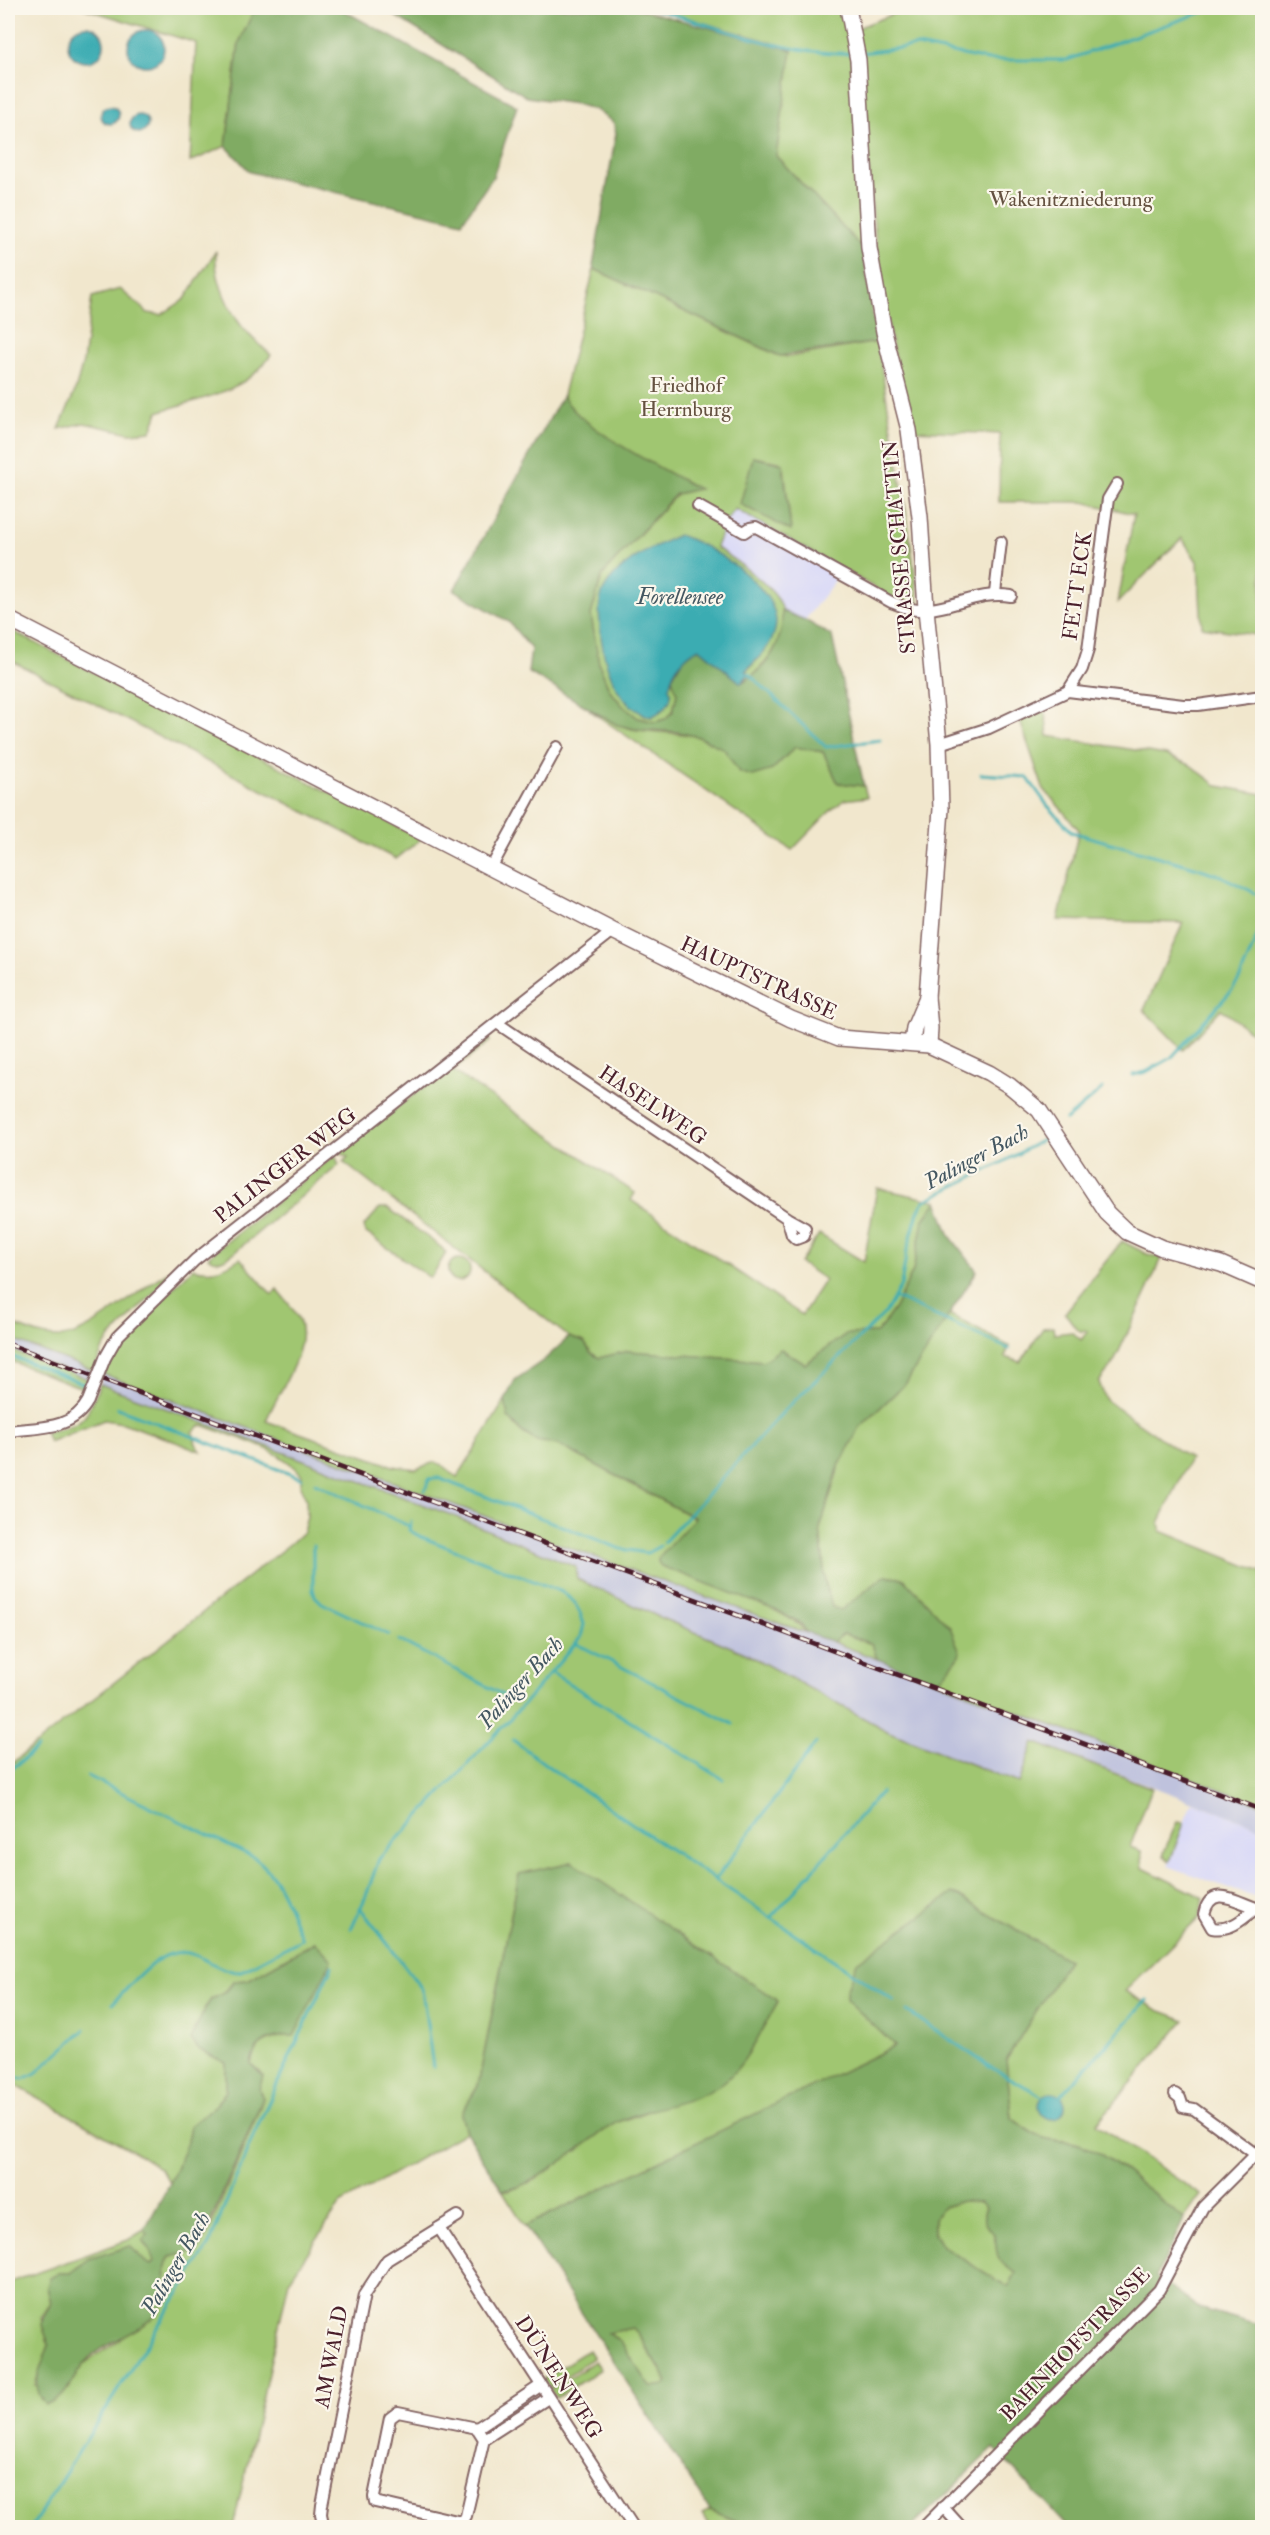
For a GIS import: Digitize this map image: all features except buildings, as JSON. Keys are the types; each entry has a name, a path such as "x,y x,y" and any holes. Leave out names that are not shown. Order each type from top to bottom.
{"main road":[{"name":"STRASSE SCHATTIN","path":"848,8 857,54 869,248 884,332 909,430 920,517 939,744 941,808 939,861 927,997 929,1045"},
{"name":"HAUPTSTRASSE","path":"8,619 613,931 818,1031 857,1041 929,1045 989,1073 1027,1098 1049,1122 1107,1213 1127,1232 1162,1248 1221,1263 1263,1282"},
{"name":"STRASSE SCHATTIN","path":"912,1043 914,1028 927,997"}],"street":[{"name":"FETT ECK","path":"1068,691 1082,669 1088,650 1108,499 1117,484"},
{"path":"698,506 744,532 756,527 891,602 911,609 926,609 995,593 1011,596"},
{"path":"995,593 1001,542"},
{"path":"939,744 989,728 1068,691 1183,705 1263,696"},
{"path":"491,868 556,747"},
{"name":"PALINGER WEG","path":"8,1431 64,1423 78,1416 88,1401 105,1358 117,1337 195,1260 613,931"},
{"name":"HASELWEG","path":"497,1023 787,1218"},
{"path":"1218,1895 1259,1909 1238,1923 1221,1929 1212,1928 1204,1914 1206,1904 1211,1897 1218,1895"},
{"path":"1175,2094 1180,2098 1183,2107 1194,2109 1260,2154"},
{"name":"BAHNHOFSTRASSE","path":"923,2528 1159,2290 1203,2207 1260,2154"},
{"name":"AM WALD","path":"324,2528 322,2505 364,2295 387,2260 458,2216"},
{"name":"DÜNENWEG","path":"439,2228 634,2528"},
{"path":"540,2386 477,2428 398,2412 393,2413 375,2502 463,2521 484,2439 548,2398"},
{"path":"477,2428 484,2439"},
{"path":"943,2506 962,2528"}],"shaded area":[{"path":"735,509 843,570 805,620 782,611 776,595 716,547 726,521"},
{"path":"8,1338 94,1371 91,1380 8,1349"},
{"path":"103,1374 581,1552 807,1633 1262,1805 1262,1828 1034,1742 1019,1783 919,1746 745,1653 577,1579 576,1567 451,1515 100,1384"},
{"path":"1192,1802 1262,1828 1262,1900 1168,1866"}],"green space":[{"path":"83,8 255,8 239,43 226,146 190,162 196,43"},
{"path":"255,8 339,8 517,106 493,177 462,222 250,172 226,146 239,43"},
{"path":"382,8 635,8 792,50 776,156 863,249 877,342 780,356 594,269 616,134 614,123 596,110 576,104 527,97"},
{"path":"652,8 845,8 850,30 863,249 776,156 792,48"},
{"name":"Wakenitzniederung","path":"909,8 1262,8 1262,636 1202,627 1198,563 1182,538 1118,602 1134,514 1083,502 999,502 1000,434 914,430 889,332 881,281 869,180 857,28"},
{"path":"216,251 221,288 229,305 245,330 271,355 261,368 249,378 220,393 158,412 151,431 130,433 84,423 59,429 75,391 83,362 92,297 120,289 148,313 161,315 185,299"},
{"name":"Friedhof Herrnburg","path":"594,269 777,355 788,357 877,342 908,523 919,605 893,598 735,509 726,521 716,547 754,574 774,594 781,606 784,618 777,644 761,667 741,683 749,674 746,671 764,652 773,634 774,618 769,603 759,589 712,550 626,701 644,715 651,717 672,678 677,694 673,711 665,719 655,722 638,718 622,705 609,689 599,664 591,615 602,576 611,565 677,494 698,489 623,448 585,421 571,408 563,395","holes":["753,457 779,462 784,467 791,530"]},
{"path":"563,395 571,407 603,434 699,489 676,494 602,576 591,615 599,664 609,689 622,705 638,718 655,722 665,719 673,711 677,694 672,678 684,657 699,648 741,683 759,670 772,653 780,633 782,611 805,620 832,636 864,786 838,783 823,752 795,747 772,770 752,776 739,772 724,749 699,737 678,732 635,729 617,725 528,672 531,649 509,622 454,590"},
{"path":"753,457 783,464 791,531 740,504"},
{"path":"8,629 421,839 396,859 8,659"},
{"path":"1045,708 1048,736 1166,755 1190,765 1218,786 1262,794 1262,1040 1221,1009 1183,1050 1144,1010 1183,923 1058,920 1079,830 1043,788 1020,721"},
{"path":"589,710 632,729 690,735 713,742 726,750 739,772 772,770 795,747 823,752 838,783 864,786 867,797 844,800 792,850"},
{"path":"488,1038 490,1041 453,1071 635,1193 631,1200 802,1315 825,1280 800,1263 819,1234 864,1262 877,1188 937,1201 923,1221 913,1271 895,1308 877,1333 846,1334 805,1364 628,1351 599,1358 591,1353 584,1342 569,1337 343,1162 348,1157 339,1152"},
{"path":"335,1155 339,1165 235,1252 218,1261 208,1257"},
{"path":"937,1201 950,1236 977,1271 906,1383 860,1427 839,1466 820,1528 825,1581 832,1607 841,1610 886,1575 904,1579 950,1627 960,1652 958,1658 938,1682 877,1659 872,1644 844,1634 833,1642 807,1633 802,1625 780,1612 661,1566 658,1558 695,1518 559,1445 536,1441 522,1432 508,1417 505,1400 515,1380 544,1360 569,1337 584,1342 591,1353 599,1358 628,1351 763,1361 781,1349 805,1364 846,1334 877,1333 895,1308 913,1271 923,1221"},
{"path":"380,1208 388,1208 446,1253 432,1276 429,1277 365,1232 364,1226"},
{"path":"1122,1241 1147,1254 1162,1258 1114,1362 1099,1382 1106,1400 1190,1459 1159,1523 1161,1531 1262,1572 1262,1805 938,1682 958,1658 904,1579 887,1575 841,1610 832,1607 825,1581 820,1528 839,1466 860,1427 906,1383 949,1314 1009,1346 1005,1357 1021,1362 1043,1328 1053,1327 1054,1334 1072,1332 1081,1340 1087,1332 1076,1328 1065,1313"},
{"path":"240,1258 272,1295 277,1289 297,1316 301,1332 300,1344 291,1372 266,1421 393,1466 416,1469 435,1462 457,1478 505,1400 511,1420 523,1433 559,1445 696,1519 661,1566 717,1586 781,1613 807,1633 581,1552 103,1374 118,1344 193,1268 206,1271 218,1269"},
{"path":"459,1259 467,1262 470,1270 467,1278 459,1281 451,1278 448,1270 451,1262"},
{"path":"168,1272 174,1272 109,1339 94,1371 8,1338 8,1323 51,1337 70,1335 83,1330"},
{"path":"8,1349 91,1380 87,1390 8,1360"},
{"path":"100,1384 451,1515 576,1567 577,1579 745,1653 889,1732 1019,1783 1034,1742 1152,1788 1130,1847 1141,1851 1143,1868 1204,1898 1199,1918 1125,1991 1158,2010 1185,2020 1096,2124 1201,2195 1184,2219 1097,2152 1075,2143 1038,2136 1012,2118 1006,2060 1068,1960 877,2027 895,2046 525,2226 502,2190 509,2191 535,2180 585,2142 618,2122 654,2109 755,2039 778,2002 572,1862 519,1874 478,2086 461,2114 466,2132 340,2204 289,2281 233,2527 8,2528 8,2283 128,2240 144,2230 148,2234 145,2244 154,2262 151,2265 143,2262 137,2252 89,2258 70,2273 59,2273 47,2287 51,2303 41,2318 49,2345 35,2385 69,2389 74,2378 90,2359 119,2340 166,2299 167,2262 170,2257 193,2252 208,2233 260,2107 263,2098 259,2090 261,2073 251,2064 252,2057 261,2044 282,2036 325,1955 315,1942 248,1980 234,1981 223,1994 211,1999 204,2010 202,2021 194,2029 198,2049 226,2063 226,2091 217,2104 190,2127 187,2142 170,2183 161,2169 135,2152 8,2081 8,1766 291,1543 303,1532 307,1517 306,1499 300,1486 302,1475 293,1465 257,1445 205,1426 200,1426 193,1432 196,1444 201,1451 123,1423 104,1420 49,1442 45,1432 76,1423 82,1418 87,1413"},
{"path":"844,1634 872,1644 877,1659 833,1642"},
{"path":"1177,1822 1184,1823 1170,1861 1164,1856 1164,1852"},
{"path":"572,1862 778,2001 741,2064 725,2081 712,2090 624,2119 541,2175 513,2189 502,2190 466,2132 461,2114 478,2086 519,1874"},
{"path":"953,1893 1068,1960 1006,2060 1012,2118 1039,2136 1079,2144 1110,2160 1184,2219 1156,2277 1199,2308 1262,2326 1262,2527 1067,2527 994,2448 912,2527 747,2527 710,2510 525,2226 895,2046 846,1999 846,1991 857,1962","holes":["962,2201 980,2202 986,2207 984,2222 995,2234 999,2258 1005,2266 1016,2273 1008,2287 943,2247 934,2234 934,2218 943,2207","632,2328 638,2333 668,2382 666,2385 651,2387 619,2340 607,2333"]},
{"path":"315,1942 332,1960 294,2036 272,2038 261,2045 253,2056 251,2064 263,2076 259,2090 263,2098 200,2246 193,2252 170,2257 165,2269 166,2294 160,2309 154,2316 137,2329 91,2356 61,2397 46,2405 37,2383 49,2345 42,2321 51,2303 47,2287 50,2278 59,2273 70,2273 89,2259 130,2246 151,2265 154,2262 149,2248 143,2241 148,2234 144,2230 170,2183 187,2142 190,2126 217,2104 226,2091 226,2063 198,2049 191,2039 209,2002 225,1992 234,1981 248,1980"},
{"path":"962,2201 980,2202 986,2207 984,2222 995,2234 995,2242 1016,2273 1008,2287 943,2247 934,2234 934,2218 943,2207"},
{"path":"632,2328 638,2333 668,2382 666,2386 651,2388 619,2340 607,2333"},
{"path":"588,2350 593,2358 549,2388 543,2379"},
{"path":"595,2361 601,2369 556,2398 550,2390"},
{"path":"710,2510 747,2527 710,2527 702,2514"}],"water":[{"path":"86,26 99,31 104,44 99,57 86,62 73,57 68,44 73,31"},
{"path":"146,30 159,35 164,48 159,61 146,66 133,61 128,48 133,35"},
{"path":"110,106 116,109 119,115 116,121 110,124 104,121 101,115 104,109"},
{"path":"139,115 145,118 148,124 145,130 139,133 133,130 130,124 133,118"},
{"name":"Forellensee","path":"678,535 722,556 752,580 772,606 776,627 767,648 746,670 749,674 741,683 699,648 694,651 674,672 669,686 671,697 667,704 662,711 651,717 638,711 628,702 612,680 601,639 600,602 610,579 627,563"},
{"path":"1052,2093 1061,2097 1065,2106 1061,2115 1052,2119 1043,2115 1039,2106 1043,2097"}],"waterway":[{"path":"652,8 776,45 827,53 851,53"},
{"path":"861,53 917,46 988,60 1067,60 1214,8"},
{"path":"749,674 826,747 880,740"},
{"path":"981,774 1027,777 1047,805 1072,832 1198,868 1221,876 1255,893"},
{"name":"Palinger Bach","path":"1133,1075 1146,1072 1171,1058 1232,990 1240,978 1262,925"},
{"name":"Palinger Bach","path":"1066,1120 1102,1089"},
{"name":"Palinger Bach","path":"664,1542 785,1410 886,1312 901,1285 907,1251 918,1212 924,1201 1048,1137"},
{"path":"896,1298 1009,1349"},
{"path":"8,1355 85,1384"},
{"path":"118,1408 301,1478"},
{"path":"425,1490 429,1479 438,1478 621,1549 647,1553 660,1546"},
{"path":"315,1483 409,1526"},
{"name":"Palinger Bach","path":"351,1929 379,1859 523,1705 581,1637 584,1624 574,1602 562,1592 419,1536 409,1530 411,1522"},
{"path":"313,1545 315,1596 322,1603 389,1635"},
{"path":"399,1640 505,1696"},
{"path":"577,1644 733,1724"},
{"path":"552,1673 723,1779"},
{"path":"513,1740 553,1770 894,2001"},
{"path":"715,1880 816,1743"},
{"path":"8,1772 37,1748"},
{"path":"88,1776 255,1858 278,1885 302,1939 239,1972 222,1968 195,1955 183,1952 171,1954 160,1958 150,1966 113,2003"},
{"path":"771,1918 881,1792"},
{"path":"361,1909 422,1989 433,2067"},
{"name":"Palinger Bach","path":"31,2528 209,2245 254,2134 332,1966"},
{"path":"1060,2097 1147,2000"},
{"path":"907,2011 989,2066 1042,2096"},
{"path":"8,2075 23,2079 36,2073 85,2029"}],"railway":[{"path":"8,1344 1262,1810"}]}
